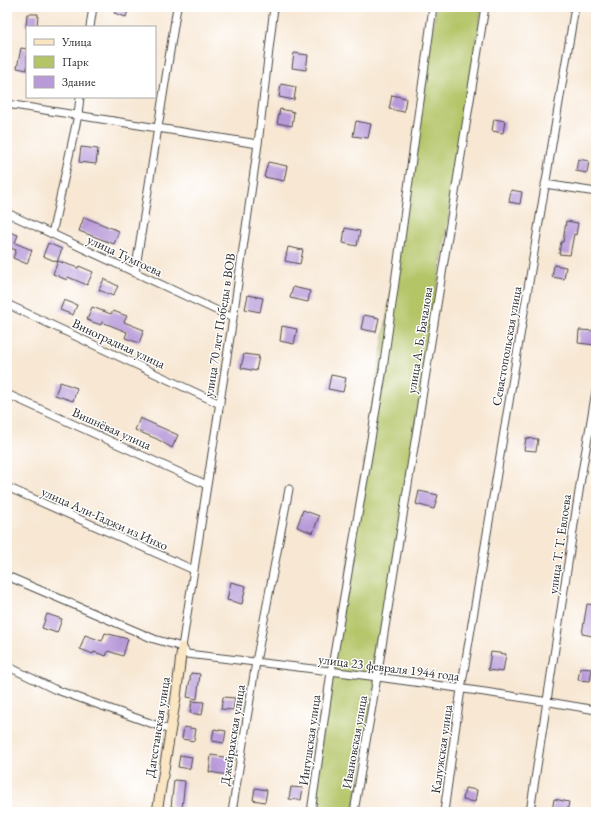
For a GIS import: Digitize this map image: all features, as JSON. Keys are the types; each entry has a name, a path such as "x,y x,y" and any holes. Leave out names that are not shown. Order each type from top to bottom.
{"street":[{"path":"7,11 8,7"},
{"path":"90,26 93,7"},
{"path":"135,273 177,7"},
{"name":"улица 70 лет Победы в ВОВ","path":"182,647 233,318 258,144 274,7"},
{"name":"Ингушская улица","path":"311,812 331,672 383,369 433,7"},
{"name":"улица А. Б. Бачалова","path":"377,677 485,7"},
{"name":"Севастопольская улица","path":"461,689 575,7"},
{"path":"52,234 78,115 80,98"},
{"path":"7,104 258,144"},
{"path":"545,184 596,192"},
{"name":"улица Тумгоева","path":"7,213 233,318"},
{"name":"Виноградная улица","path":"7,304 220,404"},
{"name":"улица Т. Т. Евлоева","path":"530,812 582,472 596,391"},
{"name":"Вишнёвая улица","path":"7,394 207,484"},
{"name":"улица Али-Гаджи из Инхо","path":"7,487 194,570"},
{"name":"Джейрахская улица","path":"232,812 256,662 290,489"},
{"name":"улица 23 февраля 1944 года","path":"7,576 154,639 182,647 187,654 377,677 596,710"},
{"name":"Дагестанская улица","path":"157,812 182,647"},
{"path":"7,666 54,689 170,730"},
{"name":"Ивановская улица","path":"354,812 377,677"},
{"name":"Калужская улица","path":"444,812 461,689"}],"green space":[{"path":"436,7 482,7 354,812 311,812 331,672"}],"building":[{"path":"116,7 129,7 126,17 114,13"},
{"path":"27,14 38,14 37,26 26,26"},
{"path":"21,48 26,49 26,70 17,68"},
{"path":"294,53 308,55 306,70 292,68"},
{"path":"281,84 296,87 294,100 279,97"},
{"path":"392,95 406,98 404,112 389,109"},
{"path":"280,109 294,112 292,126 277,123"},
{"path":"494,119 505,121 503,133 492,131"},
{"path":"356,121 371,124 368,138 353,136"},
{"path":"81,147 98,149 96,164 79,162"},
{"path":"578,159 589,161 587,173 576,171"},
{"path":"268,162 287,166 284,181 264,177"},
{"path":"511,190 522,192 520,204 509,202"},
{"path":"84,217 119,231 114,244 79,231"},
{"path":"566,221 578,223 576,235 574,234 570,255 559,254 561,242 563,242"},
{"path":"345,228 360,231 357,246 343,243"},
{"path":"7,231 18,235 15,243 32,250 27,264 13,258 16,250 7,247"},
{"path":"48,243 62,249 57,262 43,256"},
{"path":"288,247 303,250 300,264 285,261"},
{"path":"58,261 78,268 79,266 93,272 87,285 68,277 67,280 53,274"},
{"path":"554,265 566,267 564,279 552,277"},
{"path":"104,279 118,286 113,296 99,290"},
{"path":"293,287 310,291 308,302 290,298"},
{"path":"248,295 263,298 260,312 245,309"},
{"path":"64,300 77,305 73,315 60,310"},
{"path":"92,307 111,314 113,311 127,316 124,322 144,330 139,343 125,338 127,332 102,322 101,325 87,320"},
{"path":"364,315 379,318 376,332 361,329"},
{"path":"282,326 297,329 294,344 280,341"},
{"path":"579,330 596,331 596,345 578,343"},
{"path":"244,354 259,356 256,371 241,368"},
{"path":"331,375 346,378 343,392 328,389"},
{"path":"60,382 77,388 73,401 55,395"},
{"path":"140,418 178,435 172,448 157,439 135,430"},
{"path":"526,438 538,439 536,451 524,450"},
{"path":"419,491 438,495 434,509 416,504"},
{"path":"303,510 319,516 313,533 297,527"},
{"path":"231,582 246,586 242,604 227,600"},
{"path":"587,604 596,605 596,620 593,636 582,634"},
{"path":"47,614 62,619 57,633 42,628"},
{"path":"105,633 128,639 123,656 108,651 106,656 94,652 93,654 80,649 85,635 102,641"},
{"path":"491,652 506,654 503,672 488,670"},
{"path":"580,668 592,669 590,681 578,680"},
{"path":"191,673 200,674 197,699 187,697"},
{"path":"223,697 235,698 233,710 221,709"},
{"path":"192,701 204,702 202,715 190,713"},
{"path":"184,727 196,729 194,741 182,739"},
{"path":"214,729 226,731 224,743 212,741"},
{"path":"180,755 192,757 190,769 178,767"},
{"path":"211,755 231,758 228,775 209,772"},
{"path":"174,780 185,781 182,808 171,807"},
{"path":"291,787 303,788 301,800 289,799"},
{"path":"255,788 267,790 265,802 253,800"},
{"path":"465,788 477,790 475,802 463,800"},
{"path":"554,799 569,802 567,812 552,812"}]}
